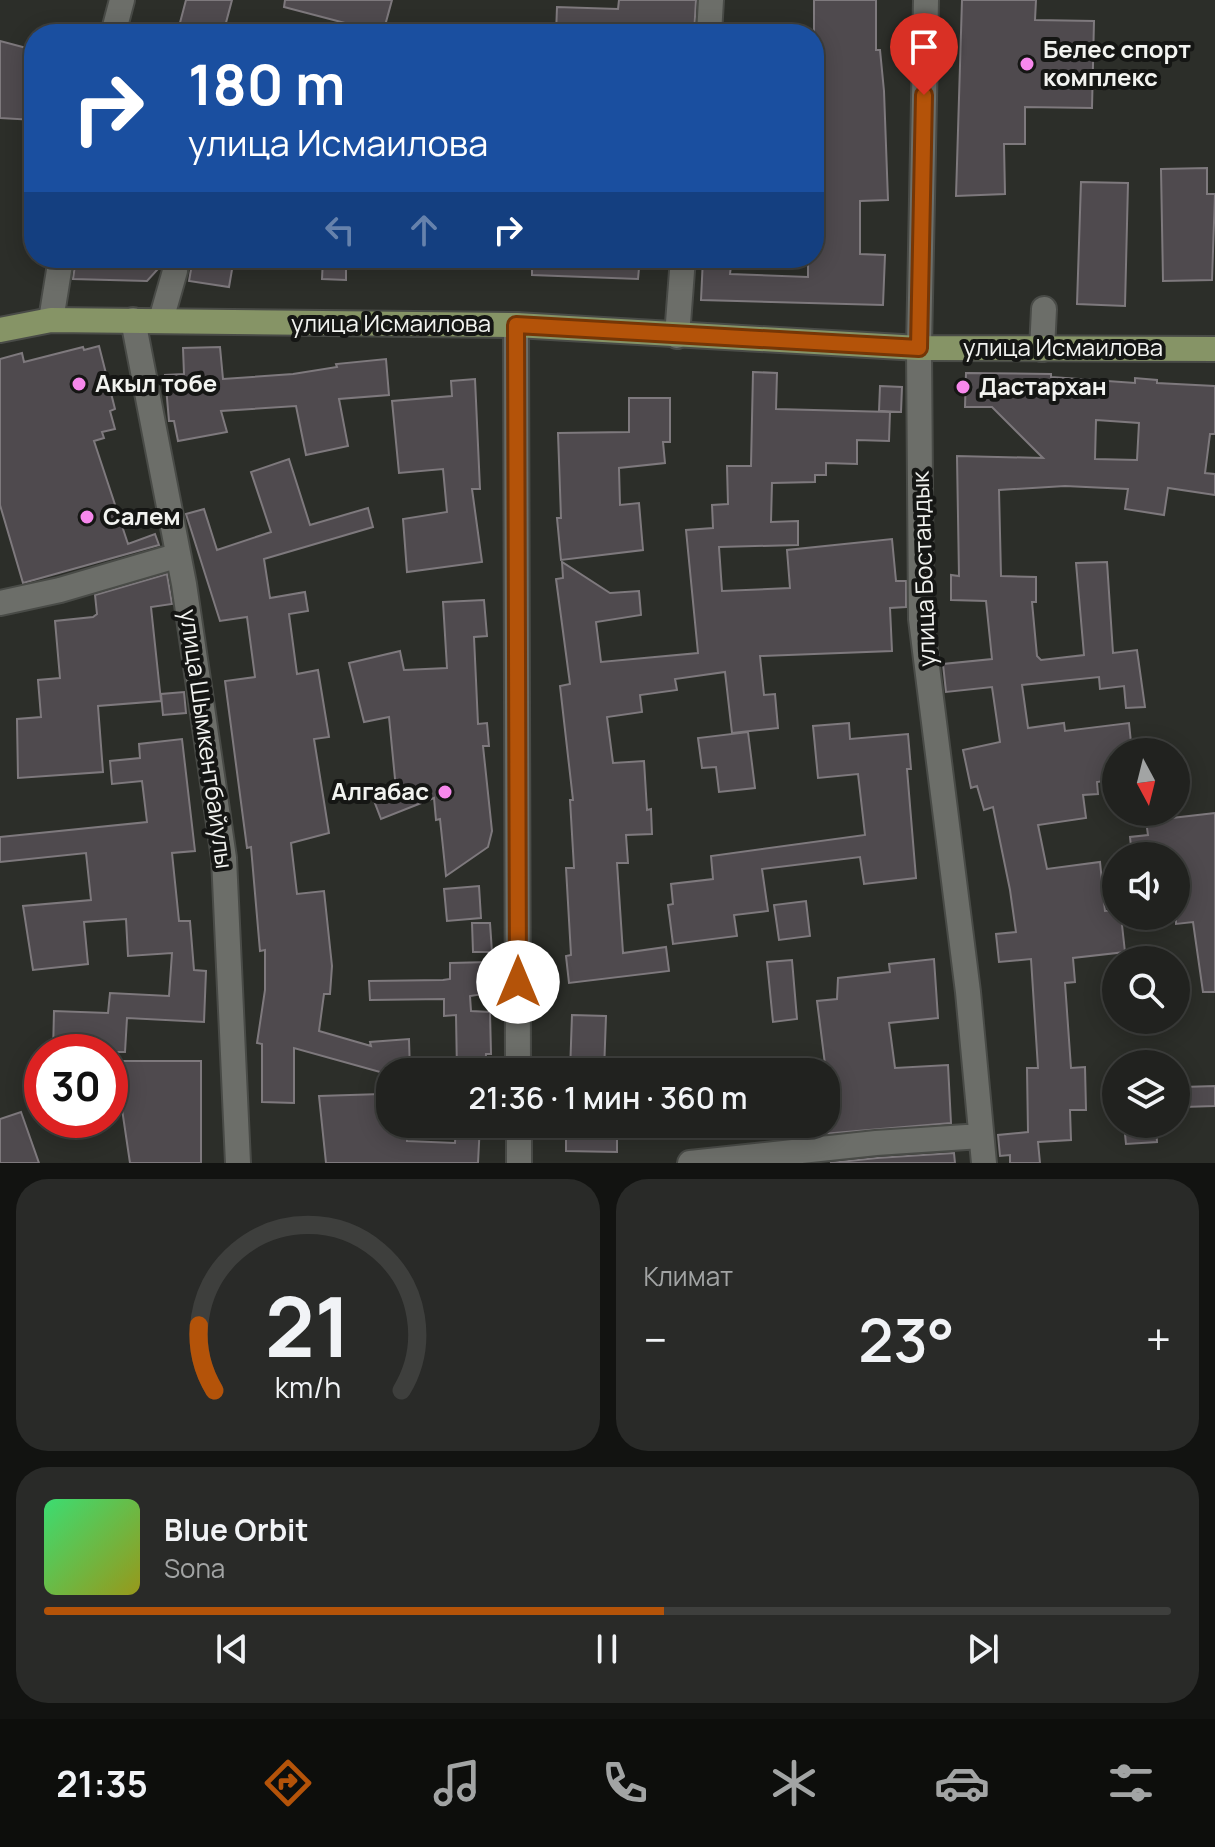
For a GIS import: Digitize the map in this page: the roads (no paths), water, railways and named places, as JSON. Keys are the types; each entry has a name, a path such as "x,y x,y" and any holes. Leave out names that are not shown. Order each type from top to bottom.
{"main road":[{"name":"улица Исмаилова","path":"0,330 51,320 516,325 919,348 1215,349"}],"street":[{"path":"116,24 122,0"},
{"path":"710,24 711,0"},
{"name":"улица Бостандык","path":"926,0 919,348 921,619 968,992 984,1163"},
{"path":"51,320 59,268"},
{"path":"677,336 682,268"},
{"path":"161,320 175,271"},
{"path":"1042,349 1044,309"},
{"name":"улица Шымкентбайулы","path":"133,320 196,659 224,858 238,1163"},
{"path":"516,325 518,1058"},
{"path":"0,603 60,590 176,556"},
{"path":"690,1163 876,1143 981,1136"},
{"path":"519,1138 519,1163"}],"place":[{"name":"Белес спорт комплекс","path":"1027,64"},
{"name":"Акыл тобе","path":"79,384"},
{"name":"Дастархан","path":"963,387"},
{"name":"Салем","path":"87,517"},
{"name":"Алгабас","path":"445,792"}]}
